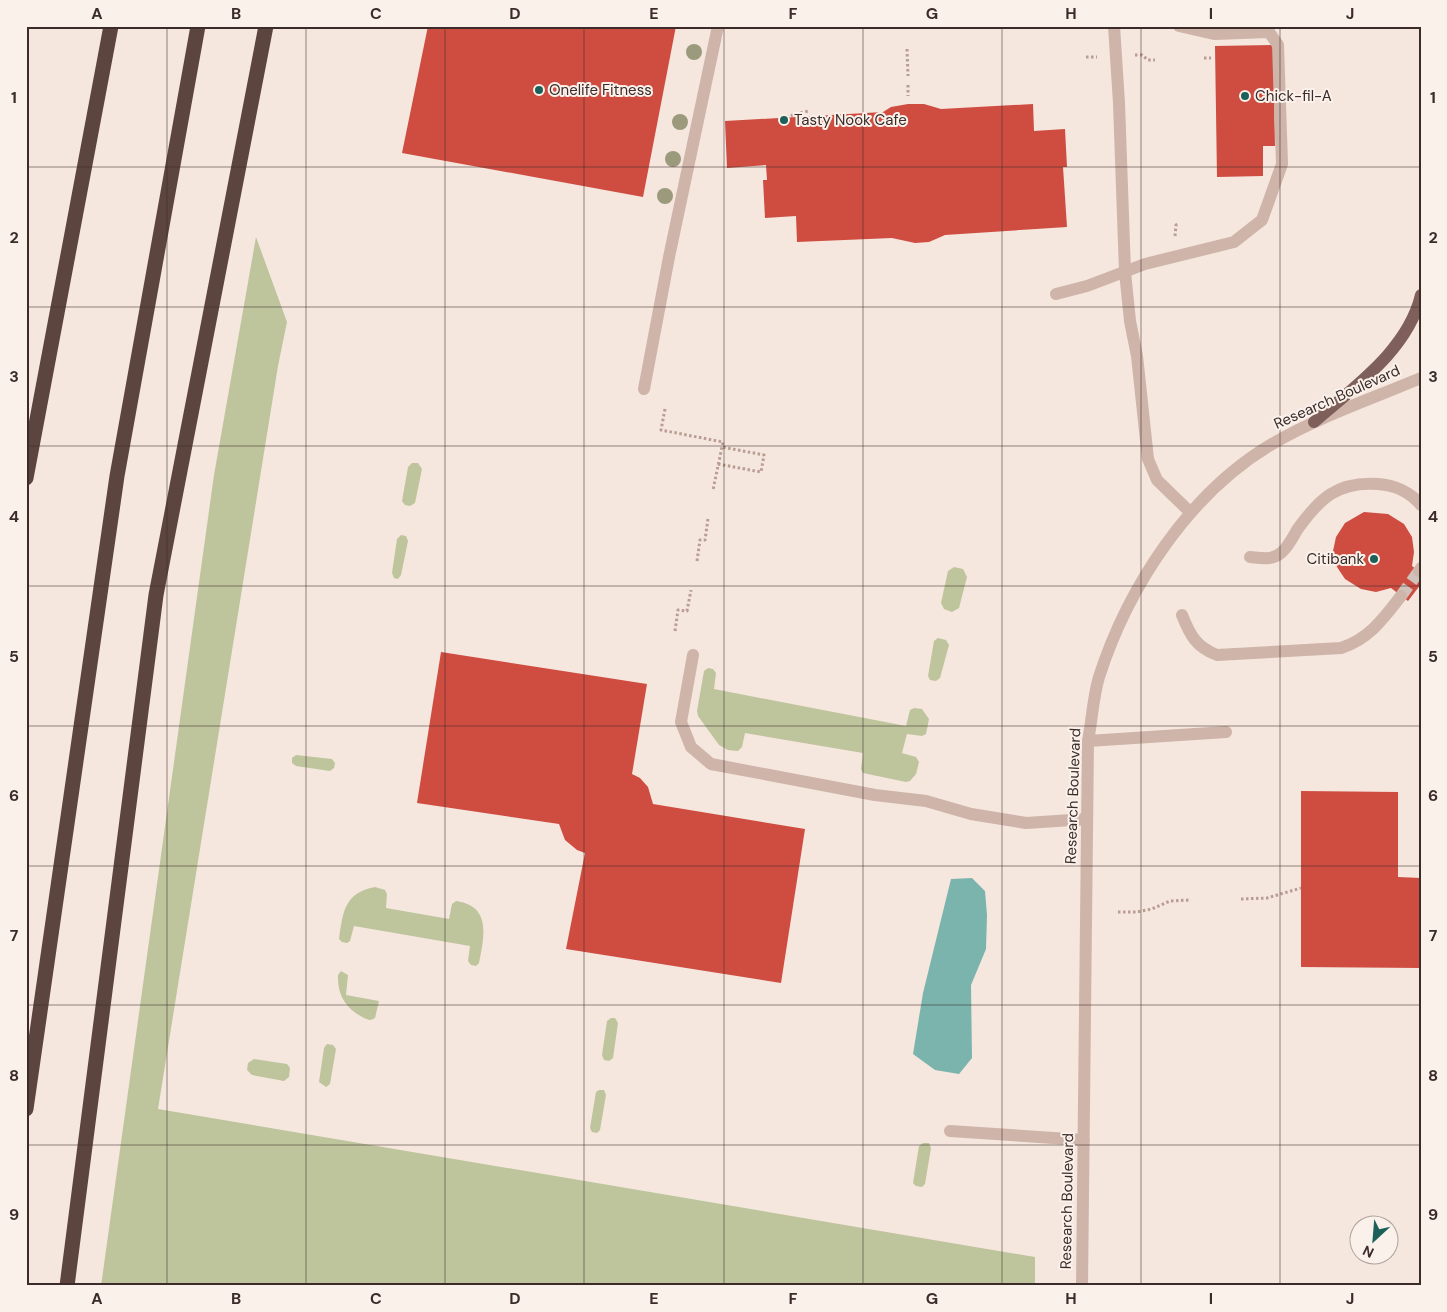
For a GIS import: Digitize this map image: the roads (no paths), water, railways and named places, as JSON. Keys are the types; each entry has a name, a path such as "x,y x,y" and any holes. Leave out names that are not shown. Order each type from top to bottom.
{"highway":[{"path":"26,478 110,26"},
{"path":"26,1109 117,476 198,26"},
{"path":"67,1286 156,595 266,26"}],"main road":[{"path":"1314,422 1396,346 1417,312 1421,295"}],"street":[{"path":"644,389 669,257 718,26"},
{"path":"1114,26 1119,103 1125,272 1130,321 1137,356 1148,459 1157,480 1190,512"},
{"path":"1056,294 1145,264 1234,242 1262,220 1282,164 1278,45 1268,32 1214,34 1179,26"},
{"name":"Research Boulevard","path":"1082,1286 1088,741 1099,679 1121,620 1170,538 1190,512 1238,468 1264,449 1314,422 1421,378"},
{"path":"1250,557 1271,559 1282,552 1311,511 1327,496 1343,487 1362,483 1385,484 1402,490 1421,505"},
{"path":"1182,615 1191,637 1204,650 1216,655 1341,648 1354,644 1373,631 1401,596"},
{"path":"693,655 681,722 691,747 711,764 875,796 926,802 971,814 1026,823 1087,819"},
{"path":"1088,741 1226,732"},
{"path":"950,1131 1084,1140"}],"water":[{"path":"972,878 985,891 987,915 986,949 971,985 972,1058 959,1074 935,1070 913,1054 923,993 951,879"}],"tunnel":[{"path":"1401,596 1419,571"}],"place":[{"name":"Onelife Fitness","path":"539,90"},
{"name":"Chick-fil-A","path":"1245,96"},
{"name":"Tasty Nook Cafe","path":"784,120"},
{"name":"Citibank","path":"1374,559"}]}
